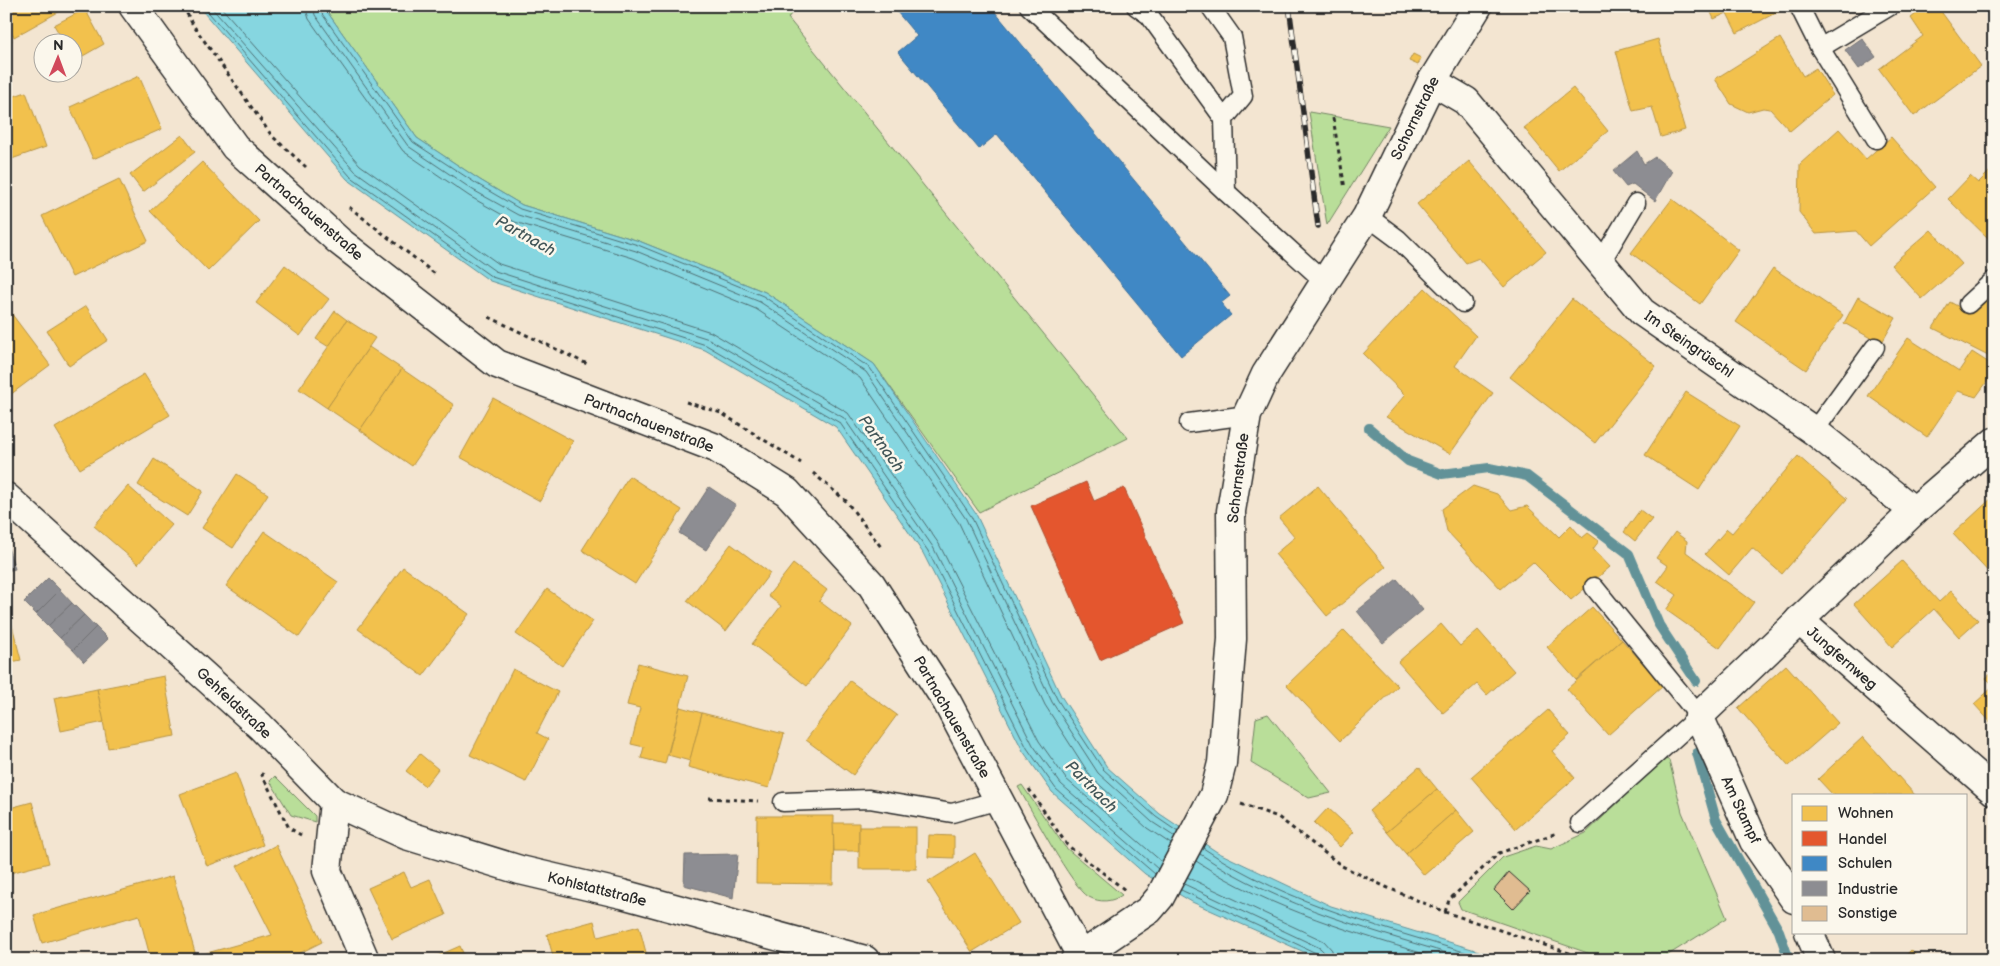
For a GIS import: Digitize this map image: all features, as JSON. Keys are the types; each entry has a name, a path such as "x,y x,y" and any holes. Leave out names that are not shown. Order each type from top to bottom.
{"street":[{"name":"Partnachauenstraße","path":"133,6 234,147 339,241 497,364 716,448 787,492 870,584 947,702 1081,959"},
{"name":"Schornstraße","path":"1081,959 1149,910 1160,897 1200,825 1214,795 1222,764 1232,639 1231,512 1246,416 1266,374 1367,216 1432,81 1478,6"},
{"name":"Im Steingrüschl","path":"1432,81 1466,101 1642,312 1814,431 1914,511"},
{"name":"Jungfernweg","path":"1994,442 1914,511 1799,620 1994,791"},
{"name":"Gehfeldstraße","path":"6,497 260,726 334,802"},
{"path":"1699,716 1799,620"},
{"name":"Am Stampf","path":"1699,716 1754,841 1792,896"},
{"path":"334,802 326,871 366,960"},
{"name":"Kohlstattstraße","path":"334,802 406,835 520,870 622,894 866,960"},
{"path":"1810,934 1821,960"}],"lane":[{"path":"1028,6 1325,282"},
{"path":"1136,6 1149,15 1224,119 1226,192"},
{"path":"1210,6 1232,37 1242,96 1224,119"},
{"path":"1799,6 1820,48 1876,139"},
{"path":"1820,48 1890,6"},
{"path":"1601,262 1636,203"},
{"path":"1367,216 1398,239 1463,302"},
{"path":"1968,304 1994,280"},
{"path":"1814,431 1875,347"},
{"path":"1189,423 1246,416"},
{"path":"1580,822 1699,716 1594,587"},
{"path":"783,802 869,799 952,813 999,800"}],"path":[{"path":"1333,118 1346,191"},
{"path":"286,753 262,775 289,828 329,852"},
{"path":"1214,795 1278,817 1342,866 1445,912 1590,960"},
{"path":"709,798 783,802"},
{"path":"1445,912 1449,900 1499,853 1545,839 1580,822"}],"green space":[{"path":"323,6 797,6 788,18 1128,438 979,512 874,364 765,292 639,241 522,205 480,180 417,138"},
{"path":"1309,112 1389,126 1327,225"},
{"path":"1268,714 1331,793 1309,798 1251,763 1256,718"},
{"path":"1664,759 1669,760 1682,812 1727,918 1660,960 1608,960 1461,909 1458,902 1503,857 1536,846 1551,849 1586,833"},
{"path":"275,776 315,816 315,822 291,815 270,781"},
{"path":"1022,785 1065,847 1122,895 1102,901 1089,897 1082,891 1062,864 1041,828 1018,787"}],"water":[{"name":"Partnach","path":"198,6 323,6 417,138 480,180 522,205 639,241 765,292 874,364 976,514 1061,696 1107,767 1160,814 1217,852 1331,906 1508,960 1322,960 1192,902 1145,874 1052,792 1023,751 923,553 836,427 705,350 490,281 347,179"}],"building: Wohnen":[{"path":"6,6 69,6 14,37 6,22"},
{"path":"1708,6 1782,6 1783,9 1737,33 1727,13 1714,19"},
{"path":"1926,6 1937,6 1981,66 1914,116 1879,69 1923,36 1911,18"},
{"path":"85,9 104,44 82,56 82,32 58,32 54,25"},
{"path":"6,30 12,41 6,44"},
{"path":"1780,38 1803,76 1816,68 1833,95 1790,131 1770,109 1763,108 1748,112 1731,104 1715,79"},
{"path":"1658,39 1685,130 1661,137 1652,107 1633,111 1616,51"},
{"path":"1413,54 1421,58 1418,65 1409,61"},
{"path":"139,76 162,129 93,159 70,107"},
{"path":"1573,88 1608,131 1559,171 1524,128"},
{"path":"26,92 46,147 6,161 6,99"},
{"path":"1839,129 1866,159 1891,137 1935,187 1869,246 1856,231 1816,234 1799,212 1800,164"},
{"path":"182,135 195,152 143,192 130,175"},
{"path":"1469,161 1546,252 1504,287 1479,258 1466,263 1417,204"},
{"path":"202,162 259,221 208,271 150,211"},
{"path":"1993,168 1994,240 1992,242 1948,199 1970,176 1978,183"},
{"path":"119,179 148,241 72,277 42,216"},
{"path":"1672,199 1739,250 1700,304 1631,253"},
{"path":"1931,230 1962,264 1922,299 1891,265"},
{"path":"285,265 329,299 300,336 256,303"},
{"path":"1773,268 1843,315 1806,370 1736,322"},
{"path":"1425,288 1476,336 1455,366 1493,393 1450,454 1386,417 1405,395 1363,354"},
{"path":"1994,288 1994,359 1933,328 1950,302 1970,313 1980,300"},
{"path":"1858,297 1896,318 1881,344 1844,323"},
{"path":"1572,299 1656,366 1595,443 1510,377"},
{"path":"86,306 108,340 69,366 47,331"},
{"path":"8,309 50,365 6,398 6,310"},
{"path":"335,311 347,320 329,347 316,339"},
{"path":"347,320 375,338 327,408 299,389"},
{"path":"1908,338 1959,371 1972,352 1994,366 1994,372 1976,397 1958,391 1927,437 1868,396"},
{"path":"369,347 402,369 360,430 327,408"},
{"path":"402,369 454,405 412,466 360,430"},
{"path":"144,374 170,415 80,469 55,428"},
{"path":"1686,392 1740,426 1699,490 1645,455"},
{"path":"493,398 573,441 540,501 460,457"},
{"path":"1798,456 1847,499 1782,574 1752,548 1729,575 1705,554 1727,529 1732,533"},
{"path":"154,459 203,491 187,516 138,485"},
{"path":"237,474 268,494 233,548 202,528"},
{"path":"629,476 682,510 635,584 582,550"},
{"path":"128,486 172,525 138,564 94,526"},
{"path":"1318,486 1386,567 1327,616 1275,554 1295,537 1279,518"},
{"path":"1473,486 1497,494 1511,510 1527,506 1559,537 1571,525 1582,538 1588,533 1599,541 1593,549 1610,567 1571,600 1533,562 1501,589 1447,531 1442,509"},
{"path":"1994,496 1994,578 1953,534"},
{"path":"1640,510 1652,519 1635,541 1624,532"},
{"path":"264,531 338,582 299,637 226,586"},
{"path":"1675,532 1687,541 1686,552 1754,602 1720,648 1666,610 1677,595 1657,581 1668,566 1656,558"},
{"path":"731,544 770,573 726,631 687,601"},
{"path":"1902,561 1939,602 1951,591 1978,620 1959,637 1934,609 1892,647 1854,604"},
{"path":"793,564 827,590 819,601 852,626 807,686 752,644 781,606 768,596"},
{"path":"403,567 469,614 423,676 358,629"},
{"path":"547,589 593,621 562,666 516,634"},
{"path":"6,602 21,660 6,663"},
{"path":"1592,607 1622,640 1576,680 1547,647"},
{"path":"1441,624 1460,646 1478,630 1514,671 1487,695 1477,684 1443,713 1398,662"},
{"path":"1344,630 1398,686 1340,741 1287,685"},
{"path":"1622,640 1663,686 1608,735 1567,689"},
{"path":"638,663 688,676 665,764 641,758 644,747 631,744 640,708 627,705"},
{"path":"1786,665 1838,723 1789,766 1738,708"},
{"path":"513,669 558,692 537,733 548,739 526,782 470,755"},
{"path":"1994,671 1994,686 1986,678"},
{"path":"164,676 175,736 108,748 97,689"},
{"path":"850,681 897,715 853,775 806,740"},
{"path":"1994,686 1994,726 1974,704"},
{"path":"97,689 104,722 61,731 54,698"},
{"path":"680,707 702,713 690,761 668,755"},
{"path":"1548,710 1570,735 1552,751 1575,778 1516,829 1471,777"},
{"path":"702,713 784,734 769,788 688,767"},
{"path":"6,728 11,751 6,752"},
{"path":"1863,737 1914,794 1832,794 1818,779"},
{"path":"420,754 438,769 425,786 406,771"},
{"path":"1419,767 1437,789 1387,832 1369,811"},
{"path":"236,773 263,845 207,866 180,794"},
{"path":"1437,789 1456,810 1406,854 1387,832"},
{"path":"32,802 49,863 6,874 6,809"},
{"path":"1328,808 1354,832 1340,847 1314,823"},
{"path":"1456,810 1474,832 1424,875 1406,854"},
{"path":"757,816 834,816 833,884 756,883"},
{"path":"833,823 859,823 859,851 834,851"},
{"path":"859,827 916,827 916,869 859,869"},
{"path":"929,835 954,836 954,858 928,857"},
{"path":"276,845 322,942 286,960 151,960 139,915 42,943 34,915 173,876 196,956 272,935 237,866"},
{"path":"975,853 1019,923 972,952 928,882"},
{"path":"404,872 411,887 430,879 446,915 392,939 368,888"},
{"path":"594,921 598,937 639,926 648,960 554,960 547,934"},
{"path":"460,946 466,960 428,960"},
{"path":"1911,950 1920,960 1901,960"}],"building: Handel":[{"path":"1086,482 1094,501 1124,488 1184,623 1100,660 1031,506"}],"building: Schulen":[{"path":"892,6 990,6 1230,296 1221,303 1231,315 1181,356 997,134 979,149 898,52 917,36"}],"building: Industrie":[{"path":"1862,38 1876,57 1859,69 1845,50"},
{"path":"1637,151 1644,164 1655,157 1672,171 1655,201 1633,184 1626,187 1613,171"},
{"path":"709,487 736,505 706,550 679,533"},
{"path":"6,541 15,569 6,571"},
{"path":"48,578 60,590 36,614 24,602"},
{"path":"1397,579 1423,610 1383,643 1357,611"},
{"path":"60,590 72,603 48,626 36,614"},
{"path":"72,603 84,615 60,638 48,626"},
{"path":"84,615 96,627 73,650 60,638"},
{"path":"96,627 108,639 84,662 73,650"},
{"path":"738,854 733,898 684,885 685,855"}],"building: Sonstige":[{"path":"1509,872 1530,891 1513,909 1494,890"}],"waterway":[{"path":"1369,428 1408,461 1442,474 1489,468 1527,476 1629,554 1659,625 1696,681"},
{"path":"1697,753 1716,820 1779,931 1789,960"}],"railway":[{"path":"1289,6 1318,226"}]}
